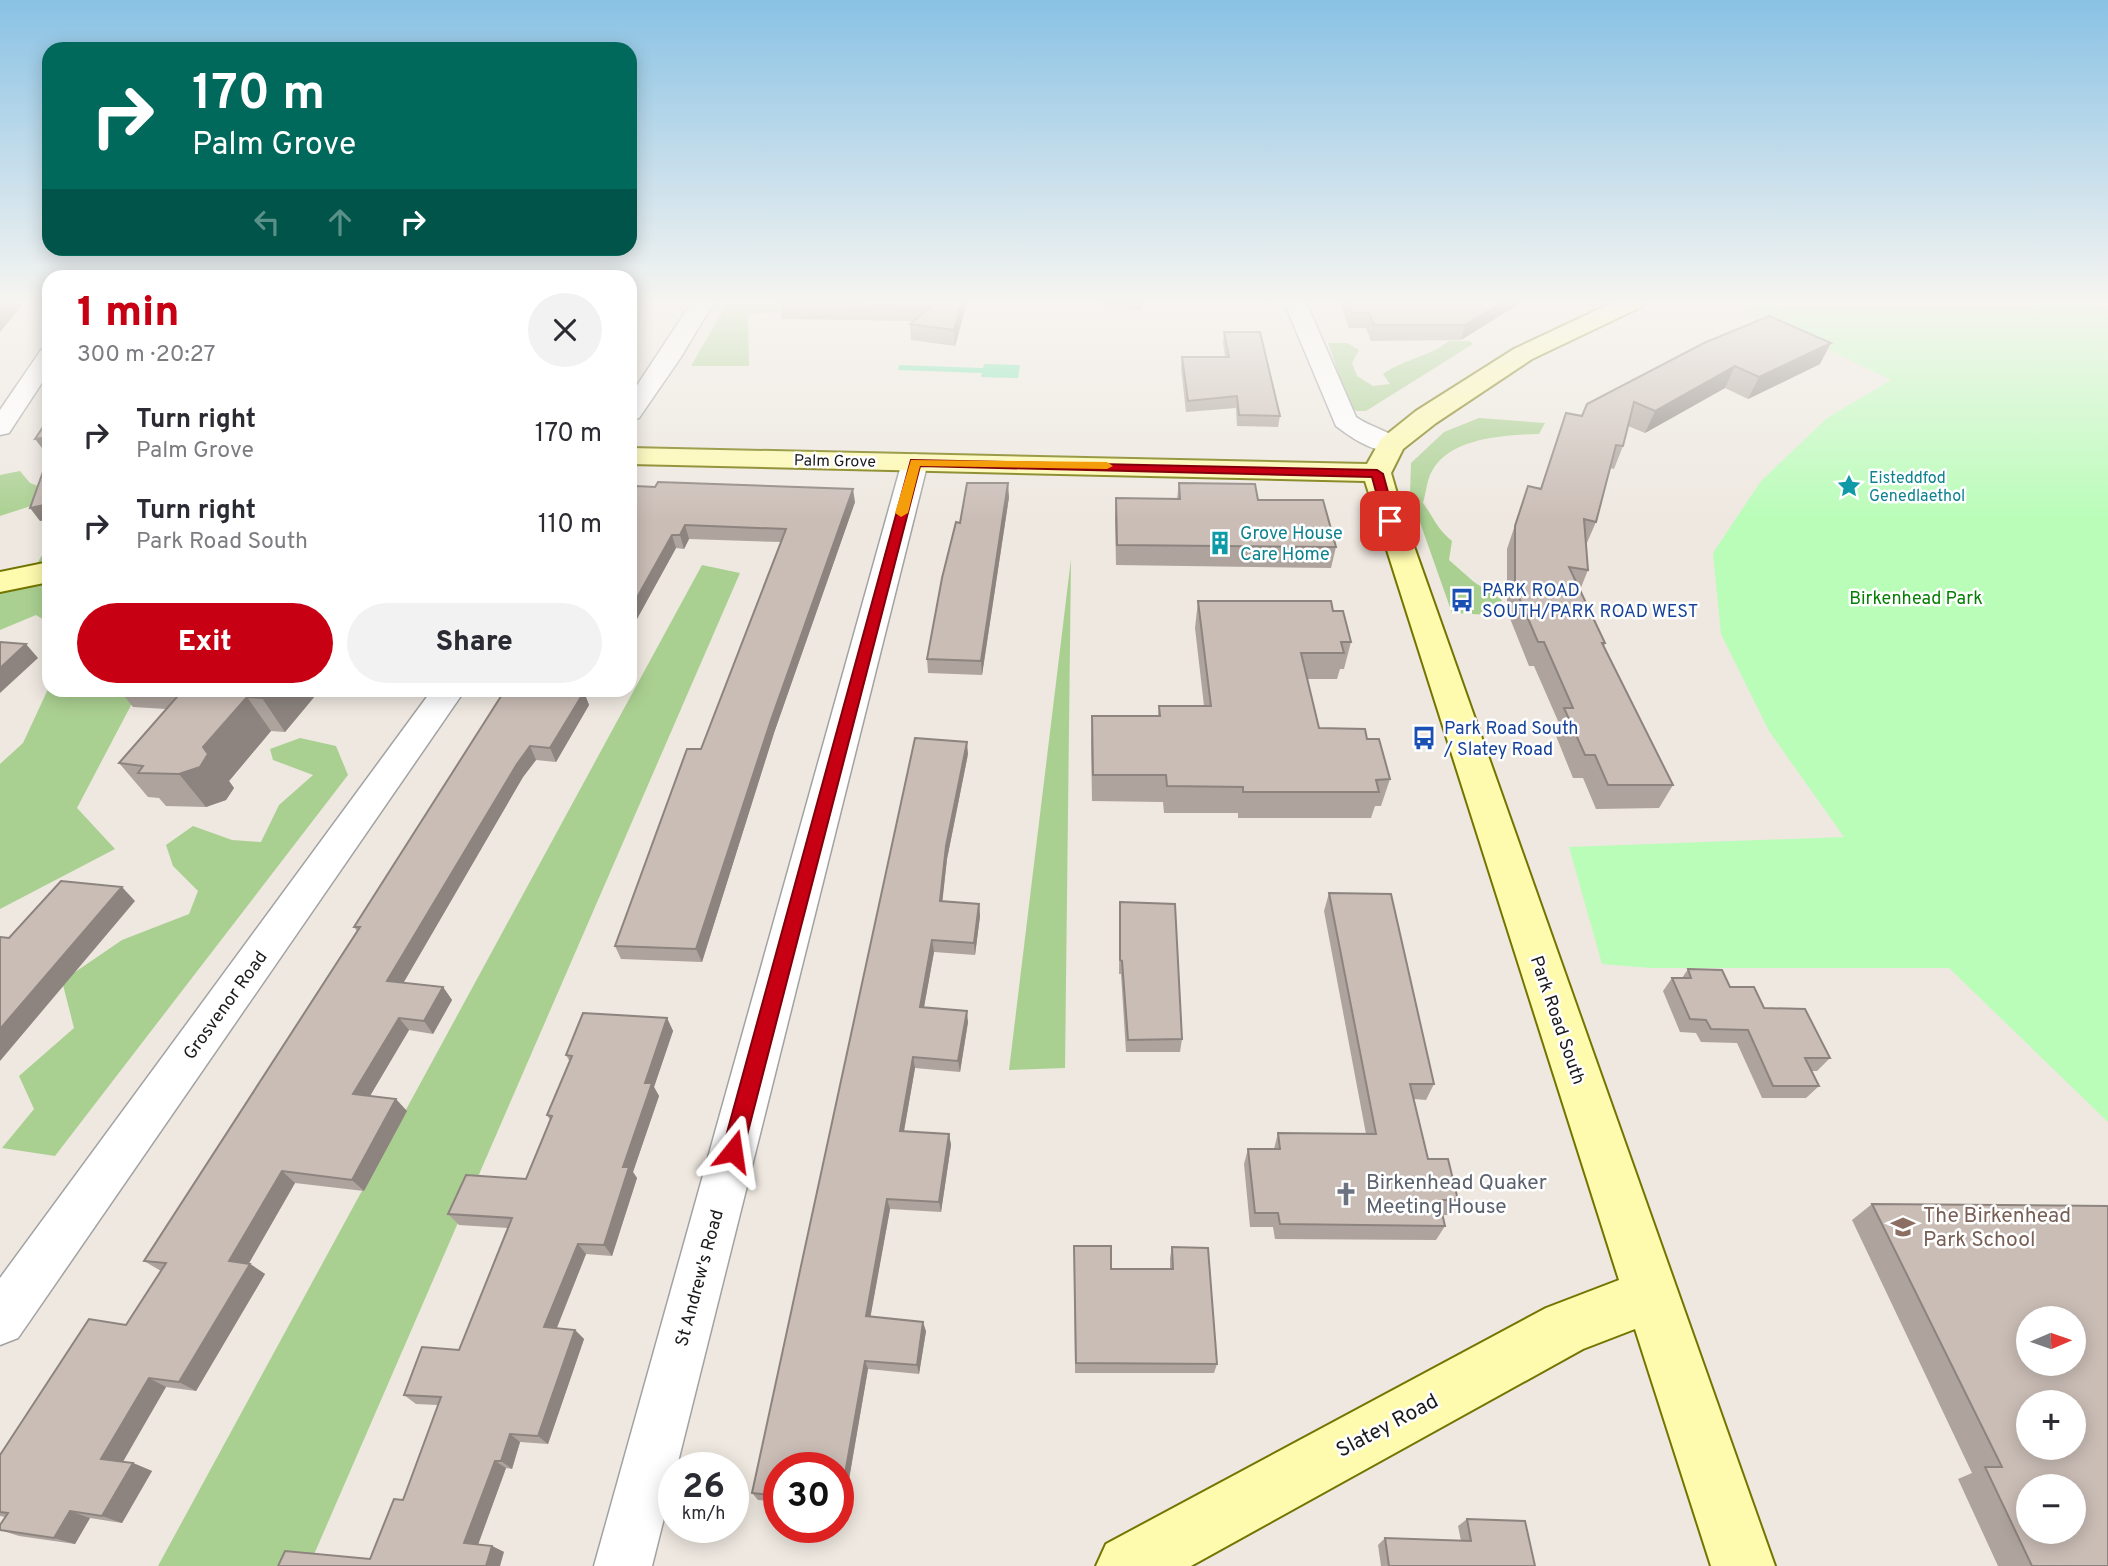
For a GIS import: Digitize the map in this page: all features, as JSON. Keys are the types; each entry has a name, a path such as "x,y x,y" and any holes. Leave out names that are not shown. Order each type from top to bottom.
{"street":[{"path":"0,428 36,375"},
{"path":"637,403 657,375"},
{"path":"1326,375 1345,421 1361,433 1384,459 1426,417 1491,375"},
{"name":"Palm Grove","path":"637,456 915,462 1384,459"},
{"name":"Park Road South","path":"1384,459 1652,1296 1743,1566"},
{"name":"St Andrew's Road","path":"623,1566 915,462"},
{"path":"0,582 42,573"},
{"name":"Grosvenor Road","path":"0,1320 445,697"},
{"name":"Slatey Road","path":"1128,1566 1566,1328 1652,1296"}],"green space":[{"path":"981,375 1018,375 1018,378"},
{"path":"1339,375 1357,375 1373,386 1390,384 1384,375 1423,375 1366,411 1356,411 1349,404"},
{"name":"Birkenhead Park","path":"1881,375 2108,375 2108,1122 1949,968 1651,968 1602,964 1569,847 1844,837 1769,731 1721,634 1713,553 1761,481 1827,418 1891,380"},
{"path":"1479,418 1545,423 1539,434 1495,437 1452,451 1440,460 1428,482 1423,503 1439,528 1452,541 1449,560 1474,582 1502,600 1492,615 1452,613 1410,494 1411,463 1444,432"},
{"path":"20,471 30,483 42,488 34,505 0,516 0,475"},
{"path":"42,555 42,619 36,615 0,630 0,579 34,569"},
{"path":"1071,559 1065,1068 1009,1070"},
{"path":"702,565 740,573 309,1566 158,1566 630,697 637,697 637,685"},
{"path":"44,697 135,697 77,808 115,849 0,909 0,764 23,743"},
{"path":"300,738 336,746 348,775 55,1156 2,1148 34,1109 19,1076 74,1028 62,981 122,940 189,914 198,891 173,866 166,845 193,826 232,840 261,842 279,805 313,775 273,760 270,749"}],"building":[{"path":"1184,375 1270,375 1280,416 1239,415 1237,396 1188,401"},
{"path":"1642,375 1719,375 1655,411 1634,402 1623,446 1616,445 1596,522 1584,519 1588,570 1569,567 1605,643 1602,643 1673,785 1608,785 1595,755 1585,755 1564,708 1573,708 1544,642 1538,642 1515,588 1515,526 1528,486 1541,489 1566,413 1582,416 1587,404"},
{"path":"42,428 42,438 35,439"},
{"path":"42,475 42,505 30,508"},
{"path":"658,482 853,489 771,720 696,949 615,946 687,749 701,749 786,529 685,525 680,535 672,535 637,598 637,486 655,487"},
{"path":"967,483 1008,483 981,661 927,659 942,578 956,522 960,523"},
{"name":"Grove House Care Home","path":"1179,483 1255,484 1258,500 1323,500 1336,547 1117,545 1116,498 1180,499"},
{"path":"1198,601 1331,601 1333,611 1343,611 1351,642 1341,642 1344,653 1301,653 1319,728 1365,729 1367,739 1379,739 1390,779 1376,780 1379,792 1243,792 1243,787 1167,786 1166,775 1093,775 1092,716 1160,716 1159,706 1211,706"},
{"path":"0,642 26,644 0,668"},
{"path":"177,697 247,697 203,747 208,754 200,767 179,774 138,773 143,766 119,763"},
{"path":"501,697 581,697 550,748 530,746 517,764 387,981 443,987 424,1021 399,1018 353,1094 396,1099 352,1180 282,1171 229,1261 250,1264 179,1382 149,1378 101,1459 133,1463 102,1516 70,1511 54,1538 0,1530 0,1525 8,1513 0,1512 0,1455 89,1319 126,1325 166,1263 144,1261 360,927 354,927"},
{"path":"915,738 967,742 946,846 940,901 979,904 974,943 932,940 920,1007 967,1011 958,1061 913,1057 900,1131 949,1134 939,1202 887,1199 866,1316 923,1322 917,1365 865,1361 849,1452 763,1452 763,1494 752,1493"},
{"path":"61,881 122,887 0,1029 0,937 9,938"},
{"path":"1329,893 1391,894 1434,1084 1410,1084 1428,1159 1448,1159 1458,1200 1439,1200 1445,1226 1280,1224 1278,1213 1255,1213 1248,1149 1280,1149 1278,1133 1376,1134"},
{"path":"1120,902 1175,904 1182,1039 1128,1040 1120,960"},
{"path":"1688,969 1722,970 1730,987 1754,987 1764,1008 1805,1009 1830,1058 1805,1058 1819,1086 1773,1086 1748,1030 1711,1029 1706,1020 1690,1019 1672,978 1691,978"},
{"path":"583,1013 667,1018 645,1083 652,1083 623,1167 629,1167 604,1245 578,1244 544,1327 575,1330 538,1436 510,1434 501,1461 495,1461 464,1543 492,1546 486,1566 278,1566 285,1551 370,1559 394,1499 403,1500 441,1397 404,1395 422,1347 459,1350 512,1218 448,1214 466,1175 526,1179 552,1116 547,1115 572,1056 566,1055"},
{"path":"1872,1204 2108,1206 2108,1566 2032,1566 2022,1544 2086,1544 2086,1474 2016,1474 2016,1532 1985,1467 2002,1467"},
{"path":"1074,1246 1111,1246 1111,1269 1173,1269 1172,1247 1208,1248 1217,1364 1076,1363"},
{"path":"1467,1519 1525,1521 1535,1566 1389,1566 1385,1538 1471,1541"}],"slow traffic":[{"path":"901,513 915,462 1107,466"}],"place":[{"name":"Eisteddfod Genedlaethol","path":"1849,486"},
{"name":"Grove House Care Home","path":"1220,543"},
{"name":"PARK ROAD SOUTH/PARK ROAD WEST","path":"1462,600"},
{"name":"Park Road South / Slatey Road","path":"1424,738"},
{"name":"Birkenhead Quaker Meeting House","path":"1346,1194"},
{"name":"The Birkenhead Park School","path":"1903,1227"}],"route":[{"path":"733,1151 915,462 1377,474 1390,521"}]}
